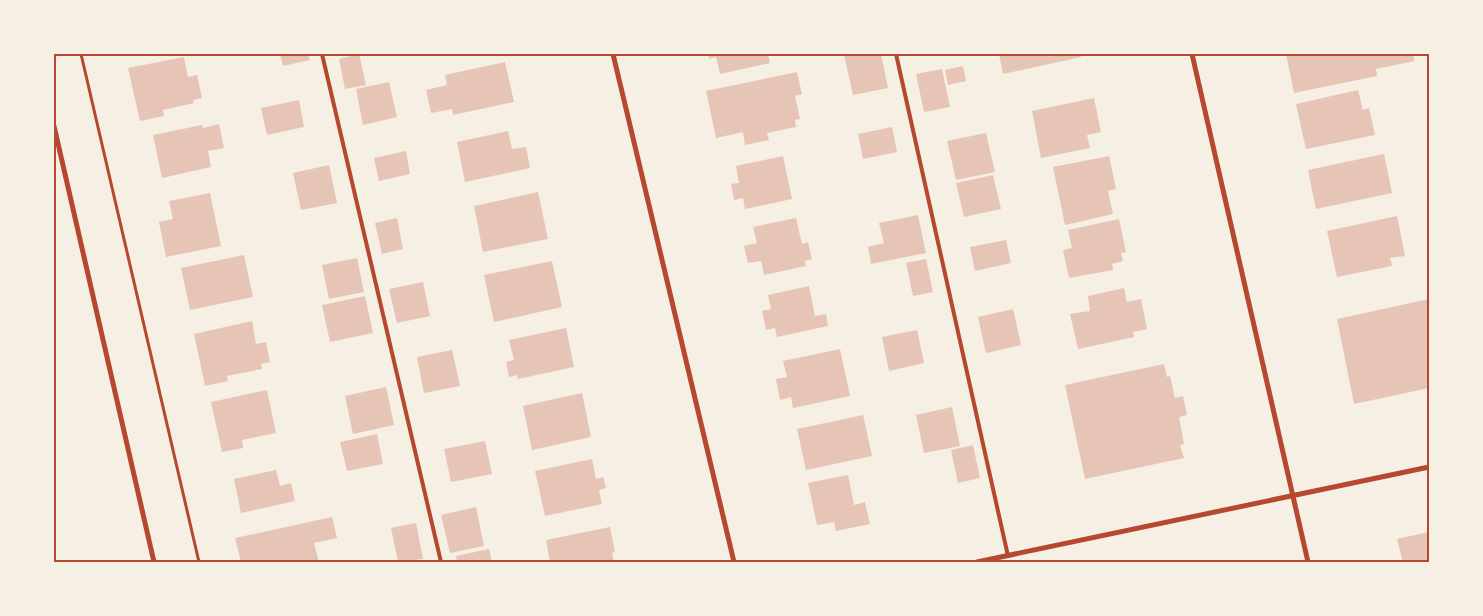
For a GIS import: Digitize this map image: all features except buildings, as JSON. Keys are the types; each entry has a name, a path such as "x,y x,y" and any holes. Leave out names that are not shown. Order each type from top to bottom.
{"street":[{"path":"613,54 734,562"},
{"path":"1192,54 1308,562"},
{"path":"54,126 154,562"},
{"path":"977,562 1429,467"}],"lane":[{"path":"322,54 441,562"},
{"path":"896,54 1008,556"}],"path":[{"path":"81,54 199,562"}]}
